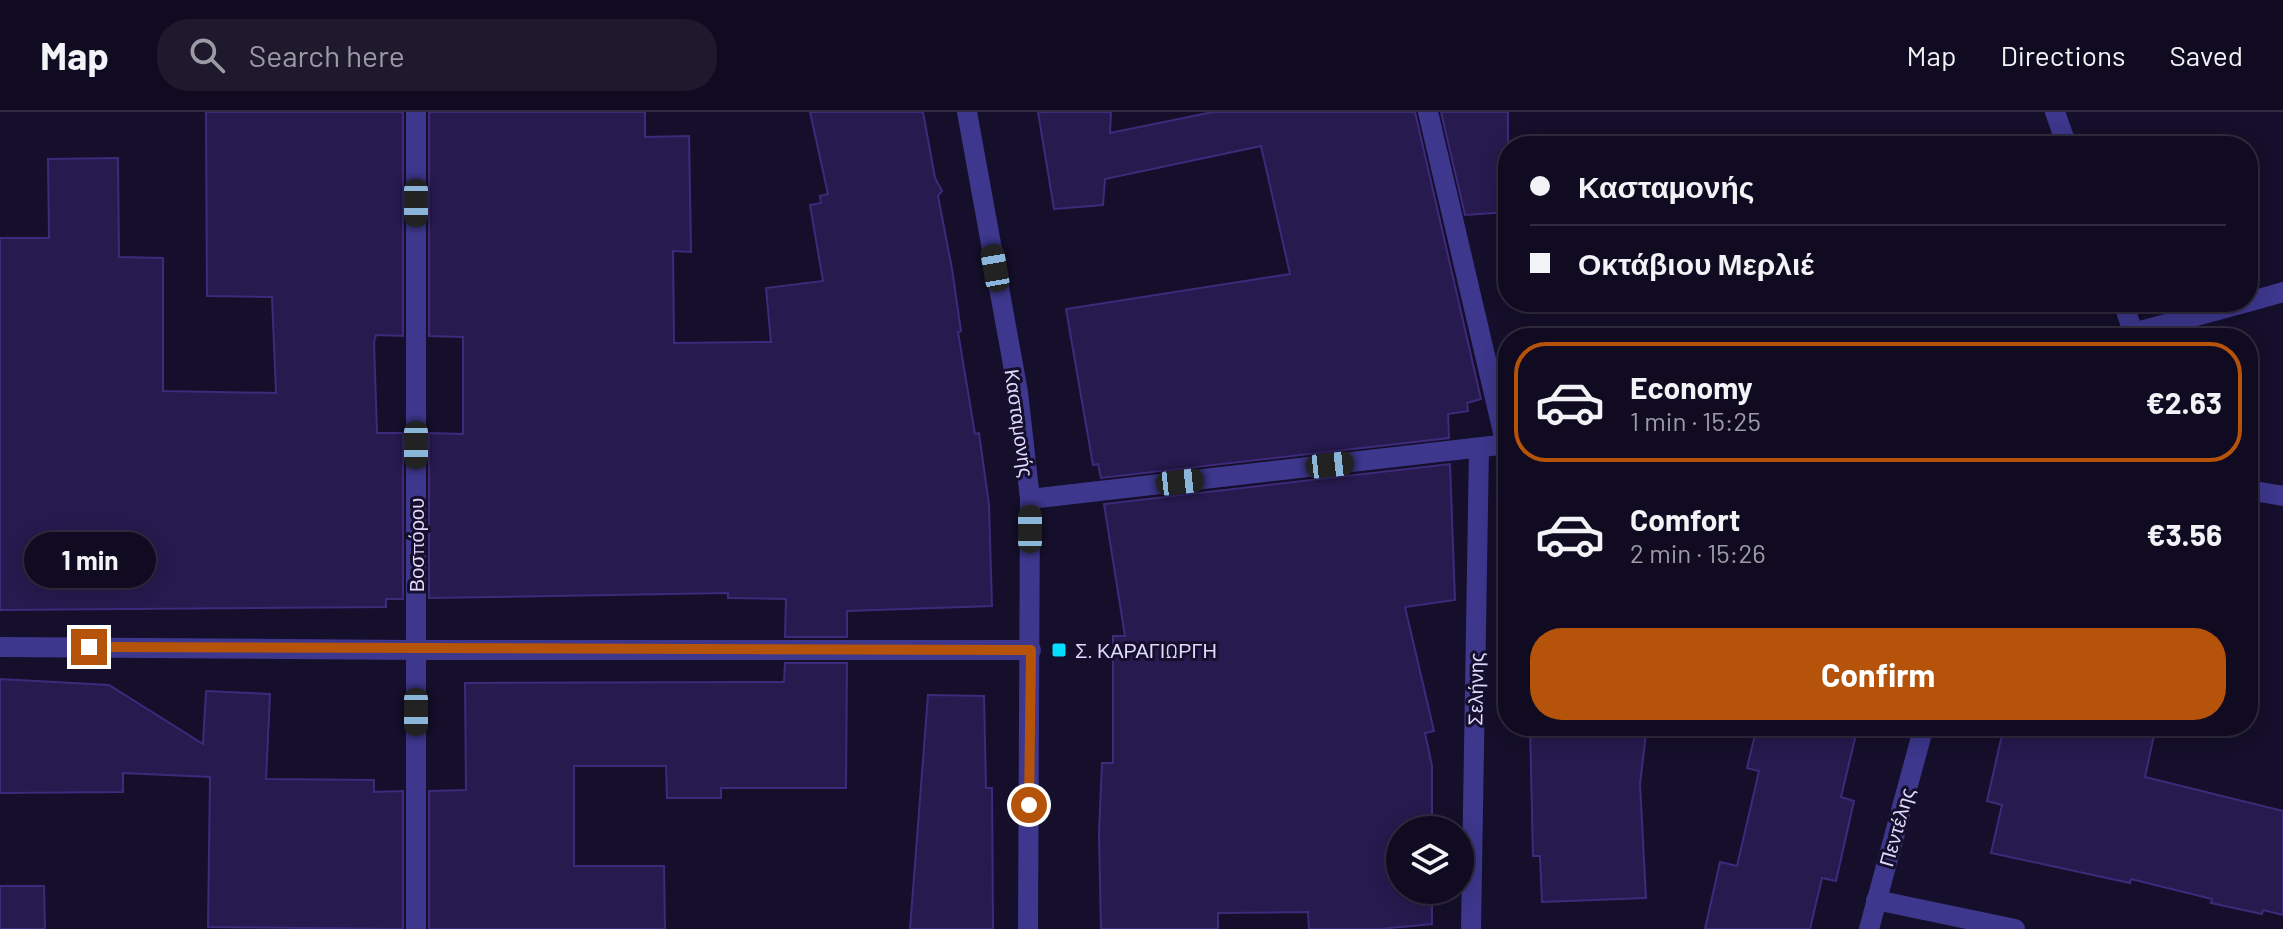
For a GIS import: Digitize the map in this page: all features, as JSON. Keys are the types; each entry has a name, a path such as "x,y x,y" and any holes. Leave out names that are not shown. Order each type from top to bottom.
{"street":[{"name":"Βοσπόρου","path":"416,112 416,929"},
{"name":"Κασταμονής","path":"967,112 1018,392 1030,499 1028,929"},
{"path":"1428,112 1498,406"},
{"path":"2055,112 2063,136"},
{"path":"2258,299 2283,292"},
{"path":"2158,328 2213,312"},
{"path":"1030,499 1498,445"},
{"name":"Σελήνης","path":"1471,929 1479,448"},
{"path":"2258,492 2283,496"},
{"path":"0,647 1031,650"},
{"name":"Πεντέλης","path":"1869,929 1921,736"},
{"path":"1876,900 2015,929"}],"building":[{"path":"206,112 403,112 403,336 376,335 374,342 377,433 403,433 403,599 386,599 386,607 0,610 0,238 49,238 48,159 118,158 119,257 163,258 163,391 276,393 272,297 207,296"},
{"path":"429,112 645,112 645,137 689,136 691,252 673,251 674,343 771,342 766,288 823,281 810,205 821,203 820,196 828,194 810,112 923,112 935,178 942,191 938,196 952,269 961,331 958,332 975,434 979,433 989,505 992,606 847,611 847,637 785,637 786,599 728,598 728,593 429,598 429,433 463,434 463,337 429,336"},
{"path":"1038,112 1111,112 1110,133 1213,112 1415,112 1481,399 1467,403 1468,411 1448,414 1449,438 1101,478 1098,464 1093,465 1066,309 1290,274 1261,146 1105,179 1103,205 1054,209"},
{"path":"1441,112 1508,112 1508,136 1498,136 1498,213 1465,215"},
{"path":"1450,464 1455,600 1405,607 1434,731 1425,733 1432,766 1432,816 1386,816 1386,904 1432,904 1432,924 1380,929 1309,929 1308,912 1218,913 1218,929 1101,929 1099,833 1102,763 1113,763 1113,636 1125,636 1104,504"},
{"path":"785,663 847,663 846,788 721,788 721,798 667,798 666,766 574,766 574,866 664,866 665,929 429,929 429,791 466,790 465,683 784,682"},
{"path":"0,679 109,685 203,744 206,691 270,694 266,779 374,780 374,792 403,791 403,929 208,927 210,777 123,773 123,792 0,793"},
{"path":"928,695 984,696 986,788 992,788 993,929 910,929"},
{"path":"1530,736 1646,736 1640,784 1646,898 1542,902 1540,856 1533,856"},
{"path":"1755,736 1856,736 1841,797 1854,801 1836,881 1822,878 1810,929 1705,929 1720,862 1737,866 1759,771 1747,768"},
{"path":"2002,736 2154,736 2145,777 2283,811 2283,915 2263,910 2262,914 2211,903 2212,899 2131,879 2130,883 1991,853 2002,805 1987,801"},
{"path":"0,886 44,886 45,929 0,929"}],"place":[{"name":"Σ. ΚΑΡΑΓΙΩΡΓΗ","path":"1059,650"}],"route":[{"path":"89,647 1031,650 1029,805"}]}
